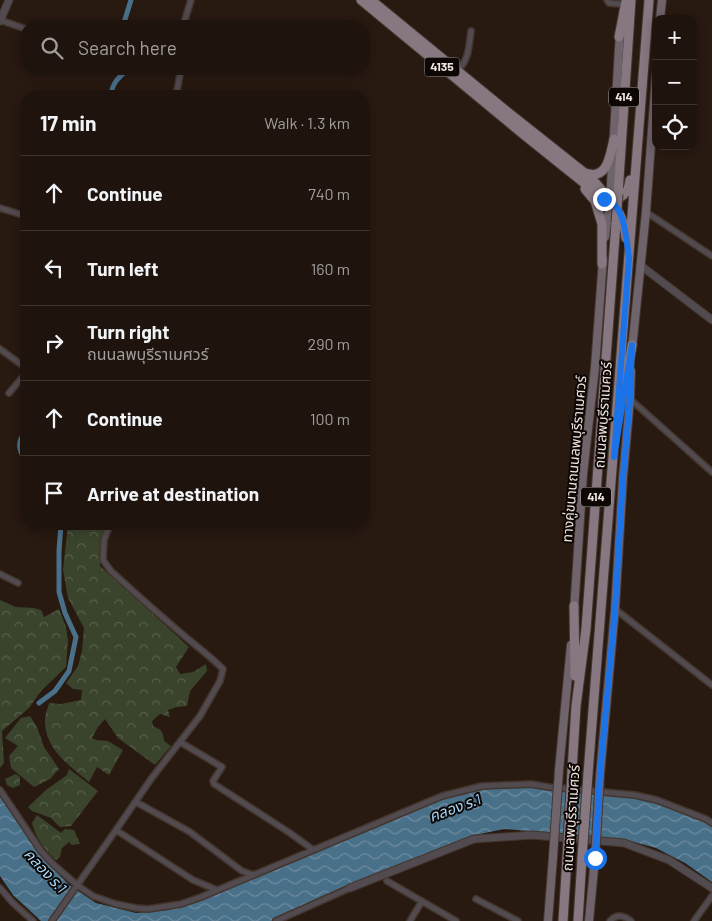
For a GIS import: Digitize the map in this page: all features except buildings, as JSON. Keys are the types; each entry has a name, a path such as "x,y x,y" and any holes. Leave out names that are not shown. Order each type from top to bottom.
{"main road":[{"name":"4135","path":"361,0 580,175 590,178 615,205 622,218 629,258"},
{"name":"4135","path":"371,0 457,70 580,175"},
{"name":"ถนนลพบุรีราเมศวร์","path":"563,921 576,706 586,629 631,0"},
{"name":"ถนนลพบุรีราเมศวร์","path":"578,921 650,0"},
{"path":"660,15 662,0"},
{"path":"620,37 623,1"},
{"name":"ทางคู่ขนานถนนลพบุรีราเมศวร์","path":"548,921 583,474 595,367 602,264 610,200 620,37"},
{"name":"414","path":"589,921 615,609 632,345 646,212 654,105"},
{"path":"610,200 625,195 629,190 640,117"},
{"path":"602,264 602,224 595,201 580,175 598,175 606,167 614,139"},
{"path":"614,457 632,345"},
{"path":"574,606 576,706"},
{"path":"586,629 600,630"}],"street":[{"path":"9,0 0,21 20,26"},
{"path":"184,20 191,0"},
{"path":"607,0 609,3 623,1"},
{"path":"457,70 464,63 471,31"},
{"path":"177,90 180,75"},
{"path":"0,208 20,214"},
{"path":"646,212 712,256"},
{"path":"640,265 712,320"},
{"path":"0,349 20,364"},
{"path":"9,393 20,380"},
{"path":"630,399 712,472"},
{"path":"52,921 151,779 200,716 220,681 223,669 111,571 102,560 104,540 108,530"},
{"path":"0,574 18,583"},
{"path":"615,609 712,685"},
{"path":"180,742 222,767 213,781 214,784 290,832 312,849"},
{"path":"0,790 41,851 77,886 92,896 105,901 148,909 181,904 442,796 482,786 531,784 635,795 657,800 712,823"},
{"path":"136,802 190,832 242,871 254,875"},
{"path":"116,830 194,880 217,890"},
{"path":"276,921 350,888 474,839 532,835 624,843 669,860 712,888"},
{"path":"387,881 452,920"},
{"path":"0,888 33,921"},
{"path":"694,921 712,896"},
{"path":"476,899 518,921"},
{"path":"410,921 422,902"},
{"path":"610,921 617,916 622,916 630,921"}],"green space":[{"path":"67,530 105,530 100,545 100,566 189,647 176,667 180,674 193,672 206,664 207,671 190,691 187,706 168,710 170,717 160,714 152,721 153,726 162,731 164,741 171,746 155,765 118,738 105,719 92,738 108,741 123,750 109,775 97,767 89,782 66,763 53,748 46,730 45,717 49,703 61,704 81,700 82,690 73,689 66,683 78,666 82,651 84,628 68,598 63,570"},
{"path":"0,600 16,607 41,610 44,617 59,609 66,627 68,640 66,667 41,691 29,708 2,731 4,763 0,768"},
{"path":"30,716 37,727 44,747 59,769 50,779 34,787 11,768 9,756 18,746 5,738 21,718"},
{"path":"69,769 98,791 71,826 60,827 51,818 32,811 28,807 46,790 67,775"},
{"path":"16,774 20,777 20,785 13,788 7,785 5,779"},
{"path":"37,815 61,833 65,829 74,830 80,844 72,845 69,842 62,848 60,857 56,860 38,839 32,823"}],"water":[{"name":"คลอง ร.1","path":"528,785 635,796 656,801 699,819 712,827 712,882 685,863 656,848 623,839 504,829 475,835 271,921 41,921 13,895 0,876 0,795 40,855 69,885 96,903 136,913 168,910 196,902 445,797 483,788"}],"waterway":[{"path":"125,20 131,0"},
{"path":"112,90 121,75"},
{"path":"39,703 55,691 69,671 76,637 65,613 59,592 61,530"}],"route":[{"path":"595,858 600,775 615,609 632,345 614,457 629,258 622,218 615,205 610,200 604,199"}]}
